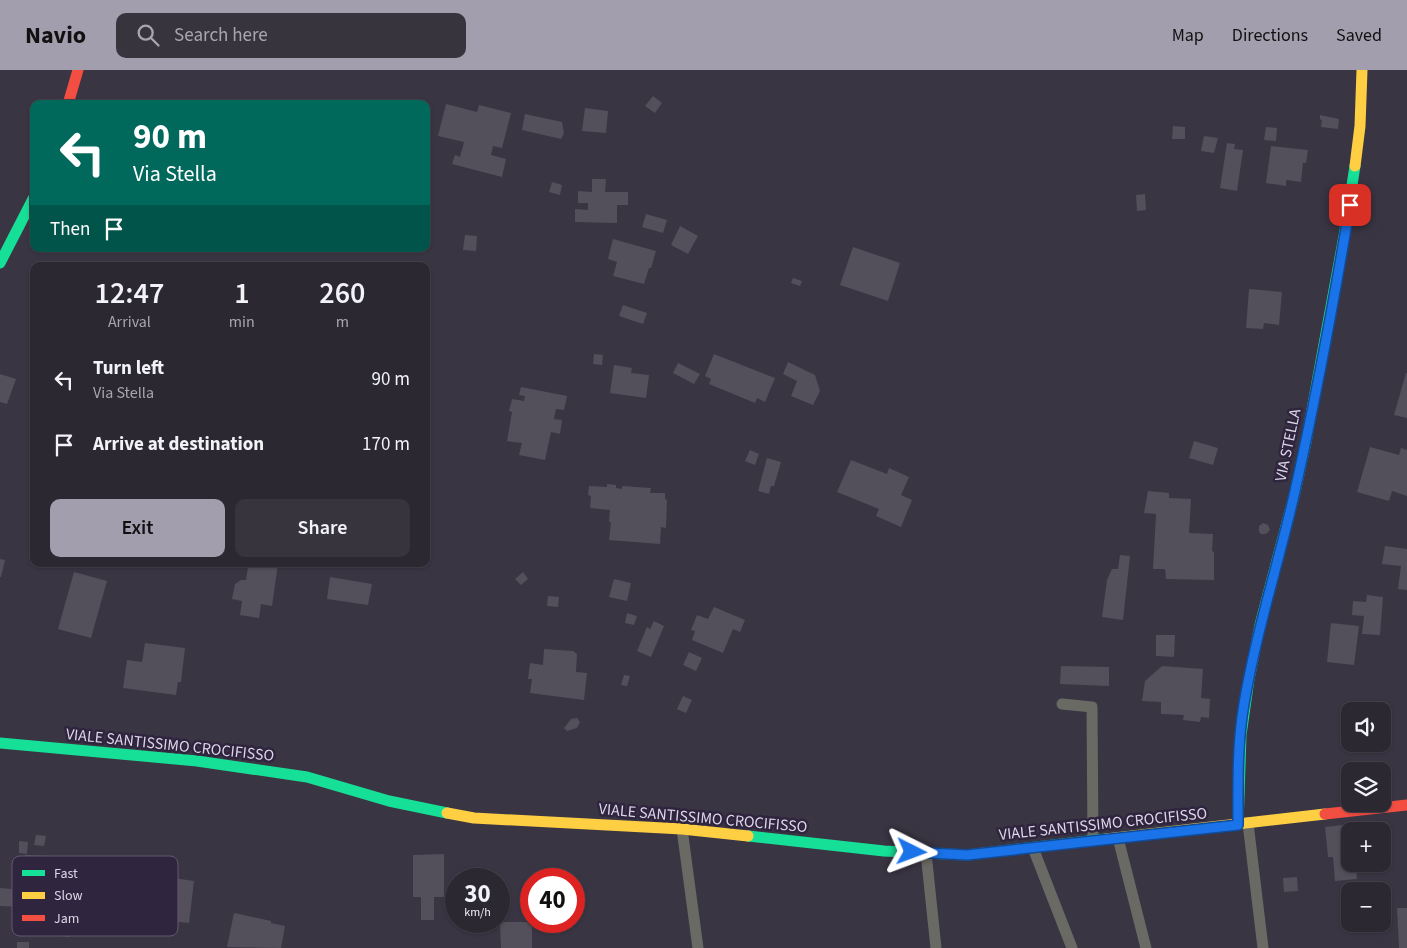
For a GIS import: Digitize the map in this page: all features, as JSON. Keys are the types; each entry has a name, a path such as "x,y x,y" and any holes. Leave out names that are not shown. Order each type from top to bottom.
{"street":[{"path":"69,100 78,70"},
{"name":"VIA STELLA","path":"1243,824 1238,764 1244,706 1255,650 1295,492 1312,408 1358,151 1362,70"},
{"path":"0,263 30,205"},
{"name":"VIALE SANTISSIMO CROCIFISSO","path":"0,743 197,761 307,777 389,801 474,818 682,830 884,851 967,855 1407,805"}],"lane":[{"path":"1062,704 1092,707 1093,841"},
{"path":"1243,824 1263,948"},
{"path":"682,830 698,948"},
{"path":"1118,838 1146,948"},
{"path":"1033,848 1072,948"},
{"path":"926,853 936,948"}],"building":[{"path":"653,96 662,103 655,113 645,106"},
{"path":"446,104 477,112 479,105 511,113 502,148 493,146 491,155 506,159 502,177 452,164 455,155 460,157 464,142 438,136"},
{"path":"585,108 608,111 606,133 582,131"},
{"path":"525,114 562,122 564,133 561,139 522,130"},
{"path":"1320,115 1339,119 1338,129 1321,127 1322,120"},
{"path":"1173,126 1185,127 1185,139 1172,139"},
{"path":"1266,127 1277,128 1276,141 1264,140"},
{"path":"1204,136 1218,138 1214,153 1201,151"},
{"path":"1227,143 1235,144 1234,149 1243,150 1237,191 1220,188"},
{"path":"1271,146 1308,150 1306,163 1303,163 1301,182 1286,180 1286,186 1266,183"},
{"path":"592,179 606,179 605,192 628,192 628,205 617,205 617,223 575,222 575,209 588,210 588,203 578,203 578,191 592,192"},
{"path":"552,182 562,185 560,195 549,192"},
{"path":"1145,194 1146,210 1137,211 1136,195"},
{"path":"646,214 667,220 663,233 642,227"},
{"path":"680,226 698,236 688,254 671,245"},
{"path":"465,235 477,236 476,251 463,250"},
{"path":"613,239 656,251 644,284 613,276 617,262 608,259"},
{"path":"853,247 900,263 888,301 840,285"},
{"path":"793,278 802,281 800,286 791,283"},
{"path":"1249,289 1282,292 1279,325 1264,323 1263,329 1246,328"},
{"path":"623,305 647,313 643,324 619,316"},
{"path":"594,354 603,355 602,365 593,364"},
{"path":"714,354 775,378 765,402 757,398 755,403 709,384 711,379 705,376"},
{"path":"788,362 815,375 820,391 813,405 791,396 797,381 783,374"},
{"path":"678,363 700,374 694,384 673,373"},
{"path":"614,365 632,368 631,373 649,375 646,398 610,393"},
{"path":"1407,373 1407,418 1394,415"},
{"path":"0,374 16,379 7,404 0,402"},
{"path":"521,387 567,396 564,410 556,409 554,419 562,420 560,434 551,432 545,460 519,455 522,443 507,441 512,412 509,411 512,399 524,401 525,396 519,395"},
{"path":"1194,441 1218,448 1213,465 1189,458"},
{"path":"1370,447 1399,455 1401,448 1407,450 1407,496 1392,491 1389,501 1357,492"},
{"path":"750,450 759,454 755,465 745,461"},
{"path":"767,458 781,462 774,486 771,486 769,494 758,491"},
{"path":"851,460 887,474 889,468 909,477 901,495 912,500 901,527 876,516 879,509 837,492"},
{"path":"607,484 616,485 616,488 622,489 622,486 651,488 650,493 665,493 665,499 667,500 666,528 661,527 660,544 609,540 610,510 590,508 591,496 588,495 589,486 607,487"},
{"path":"1148,491 1169,493 1169,498 1191,499 1189,533 1213,534 1214,580 1166,579 1165,569 1153,569 1156,514 1144,513"},
{"path":"1263,523 1268,525 1270,530 1266,534 1259,532 1259,526"},
{"path":"1385,546 1407,549 1407,590 1398,589 1401,566 1382,564"},
{"path":"1120,555 1130,556 1123,620 1102,617 1107,580 1112,569 1118,569"},
{"path":"0,559 5,560 1,577 0,577"},
{"path":"248,567 278,567 272,606 261,604 259,618 240,615 242,601 232,599 235,584 241,580 246,580"},
{"path":"74,572 107,581 91,638 58,629"},
{"path":"523,572 528,579 521,585 515,579"},
{"path":"330,577 372,584 368,605 327,599"},
{"path":"614,579 631,583 627,601 609,597"},
{"path":"1367,595 1383,597 1380,635 1362,634 1364,616 1352,615 1353,601 1366,602"},
{"path":"548,596 559,597 558,607 547,606"},
{"path":"714,607 745,620 740,632 733,629 723,653 692,640 695,631 691,630 697,615 708,619"},
{"path":"627,613 637,616 634,625 625,623"},
{"path":"654,621 664,626 651,657 637,651 647,627 650,629"},
{"path":"1331,623 1359,626 1354,665 1327,662"},
{"path":"1156,635 1175,635 1174,657 1156,656"},
{"path":"145,643 185,648 181,682 178,682 176,695 123,688 127,660 142,662"},
{"path":"544,649 573,651 577,654 576,672 587,673 584,700 530,693 532,679 528,679 530,663 543,665"},
{"path":"689,652 702,658 696,671 683,665"},
{"path":"1061,666 1109,667 1109,686 1060,684"},
{"path":"1162,666 1203,669 1201,698 1210,699 1209,718 1201,717 1200,722 1183,720 1184,715 1161,714 1161,702 1142,701 1145,681"},
{"path":"624,675 630,676 627,686 621,685"},
{"path":"683,696 692,700 686,713 677,709"},
{"path":"577,718 580,722 577,728 567,731 564,728 571,719"},
{"path":"1341,825 1341,872 1357,872 1357,879 1335,881 1333,857 1328,857 1325,827"},
{"path":"36,835 46,836 44,846 34,845"},
{"path":"19,841 28,842 27,854 19,853"},
{"path":"444,854 444,897 434,897 434,920 421,920 421,897 413,897 413,855"},
{"path":"1297,877 1298,891 1284,892 1283,878"},
{"path":"178,879 194,881 189,923 178,922"},
{"path":"0,888 12,889 12,907 0,906"},
{"path":"1397,908 1407,908 1407,948 1399,948"},
{"path":"234,913 285,926 281,948 227,947"},
{"path":"510,922 520,922 520,933 532,933 532,948 501,948 500,933 510,933"},
{"path":"17,942 29,942 29,948 17,948"}],"traffic: fast":[{"path":"1238,825 1241,735 1249,679 1260,625 1295,492 1306,442 1355,166"},
{"path":"0,263 30,205"},
{"path":"0,743 197,761 307,777 389,801 447,813"},
{"path":"748,836 884,851 967,855 1106,839"}],"traffic: slow":[{"path":"1355,166 1360,126 1362,70"},
{"path":"447,813 474,818 682,829 748,836"},
{"path":"1106,839 1325,814"}],"traffic: jam":[{"path":"69,100 78,70"},
{"path":"1325,814 1407,805"}],"route":[{"path":"912,852 967,855 1238,825 1238,764 1244,706 1255,650 1295,492 1307,436 1350,205"}]}
